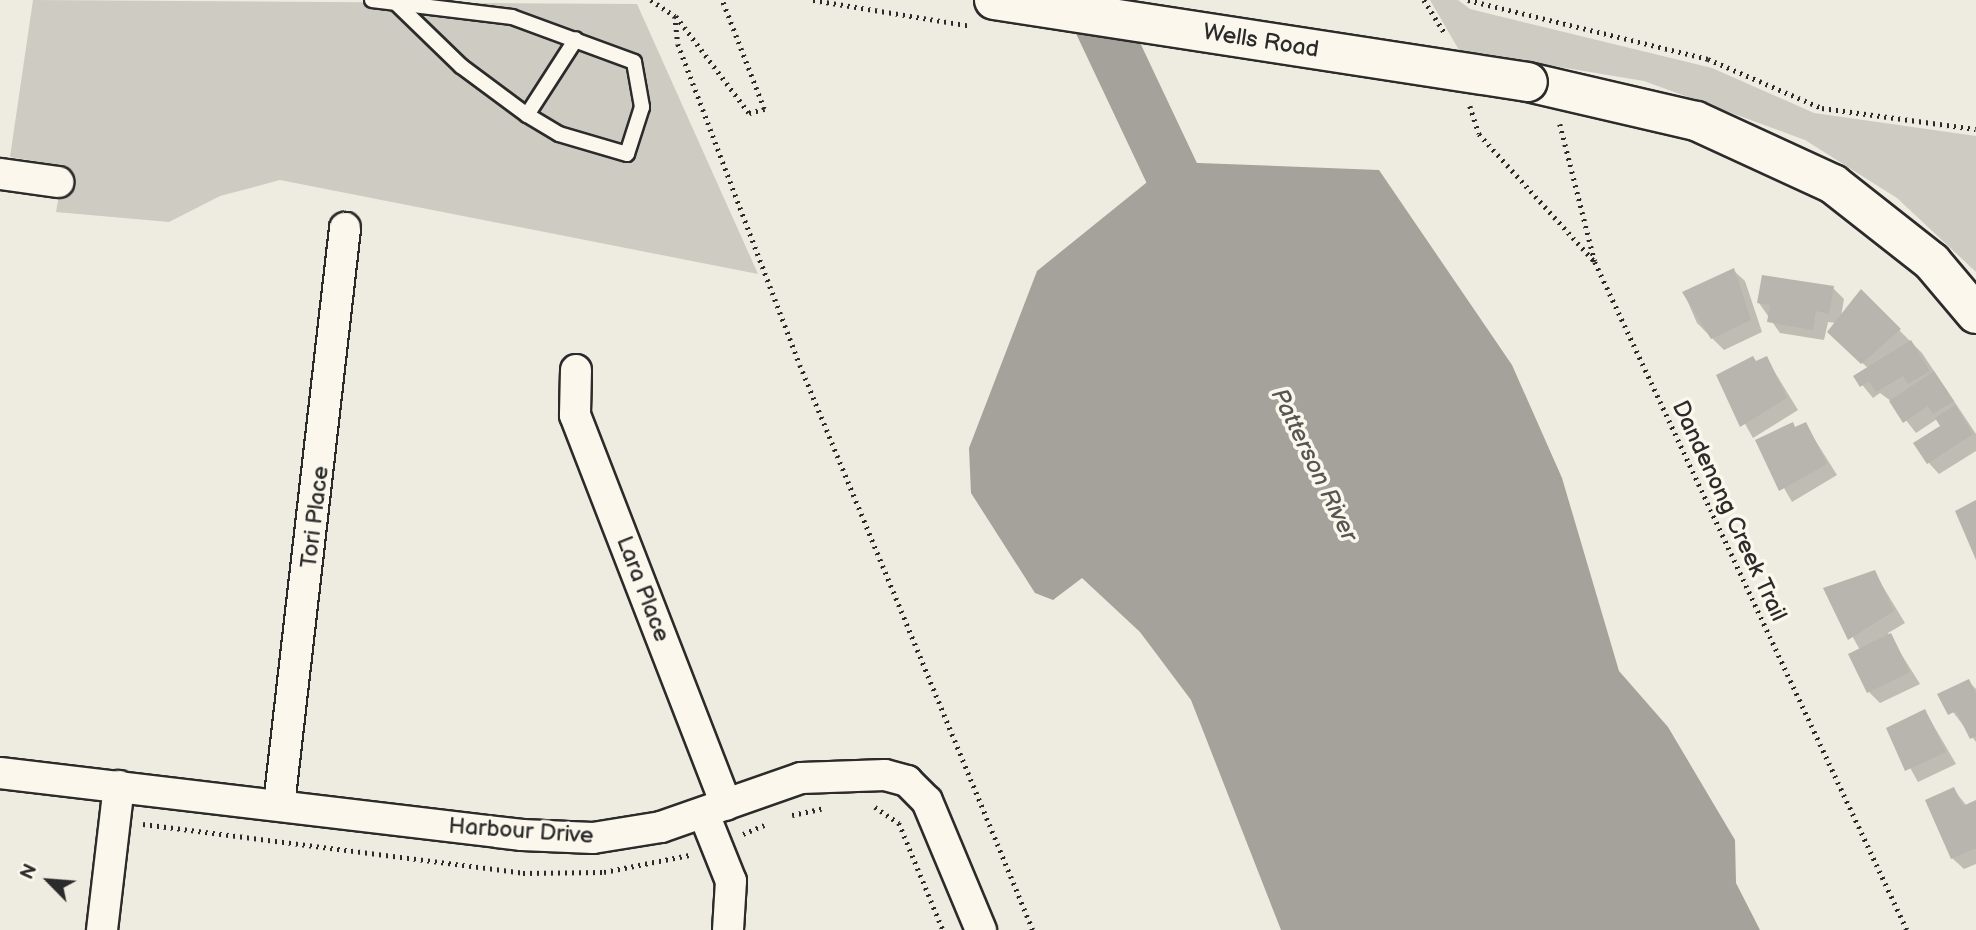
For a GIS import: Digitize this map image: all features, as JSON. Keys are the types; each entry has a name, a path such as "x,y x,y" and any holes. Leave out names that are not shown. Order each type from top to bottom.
{"main road":[{"name":"Wells Road","path":"994,0 1528,82 1696,121 1833,184 1932,262 1976,314"}],"street":[{"path":"0,174 58,182"},
{"name":"Tori Place","path":"279,805 345,228"},
{"name":"Lara Place","path":"576,370 575,415 715,809 731,881 729,930"},
{"name":"Harbour Drive","path":"0,773 568,837 617,835 715,809 818,775 868,773 907,781 927,801 981,930"},
{"path":"102,930 119,786"}],"lane":[{"path":"372,0 512,17 634,62 642,107 626,154 559,134 527,115 461,66 398,5"},
{"path":"527,115 576,39"}],"path":[{"path":"651,0 675,16 749,113 764,109 722,0"},
{"path":"1468,0 1708,59 1822,108 1976,129"},
{"path":"675,16 678,44 800,365 1033,930"},
{"path":"1550,118 1559,118 1595,262"},
{"name":"Dandenong Creek Trail","path":"1479,134 1595,262 1907,930"},
{"path":"867,807 885,809 899,823 943,930"},
{"path":"781,818 834,808"},
{"path":"734,838 772,822"}],"shaded area":[{"path":"33,0 637,4 758,274 280,180 220,196 169,222 56,212 64,166 10,157"},
{"path":"1430,0 1458,0 1470,9 1712,68 1814,113 1976,136 1976,272 1897,198 1805,140 1644,81 1459,50"}],"water":[{"path":"1172,162 1379,170 1512,365 1562,478 1619,671 1668,727 1735,840 1736,883 1760,930 1281,930 1191,700 1140,632 1082,578 1053,600 1035,593 971,493 969,448 1037,271"}],"building":[{"path":"1734,268 1751,320 1711,339 1682,292"},
{"path":"1762,275 1834,286 1829,314 1816,311 1813,330 1767,322 1770,305 1757,303"},
{"path":"1861,289 1901,329 1861,364 1827,332"},
{"path":"1911,340 1930,371 1908,384 1903,376 1876,392 1869,381 1860,387 1853,376"},
{"path":"1753,356 1756,361 1767,356 1787,398 1740,427 1716,375"},
{"path":"1934,371 1954,401 1933,414 1928,406 1903,423 1889,401"},
{"path":"1955,405 1973,434 1927,464 1913,443 1940,426 1935,418"},
{"path":"1793,422 1795,427 1806,422 1827,464 1779,491 1755,440"},
{"path":"1976,500 1976,560 1955,511"},
{"path":"1875,570 1894,611 1848,640 1823,588"},
{"path":"1891,633 1910,672 1867,693 1848,654"},
{"path":"1969,679 1976,694 1976,736 1970,739 1956,711 1948,715 1937,694"},
{"path":"1925,709 1946,752 1905,771 1886,728"},
{"path":"1954,787 1963,806 1976,800 1976,848 1951,859 1925,800"}],"waterway":[{"name":"Patterson River","path":"1090,0 1200,233"}]}
